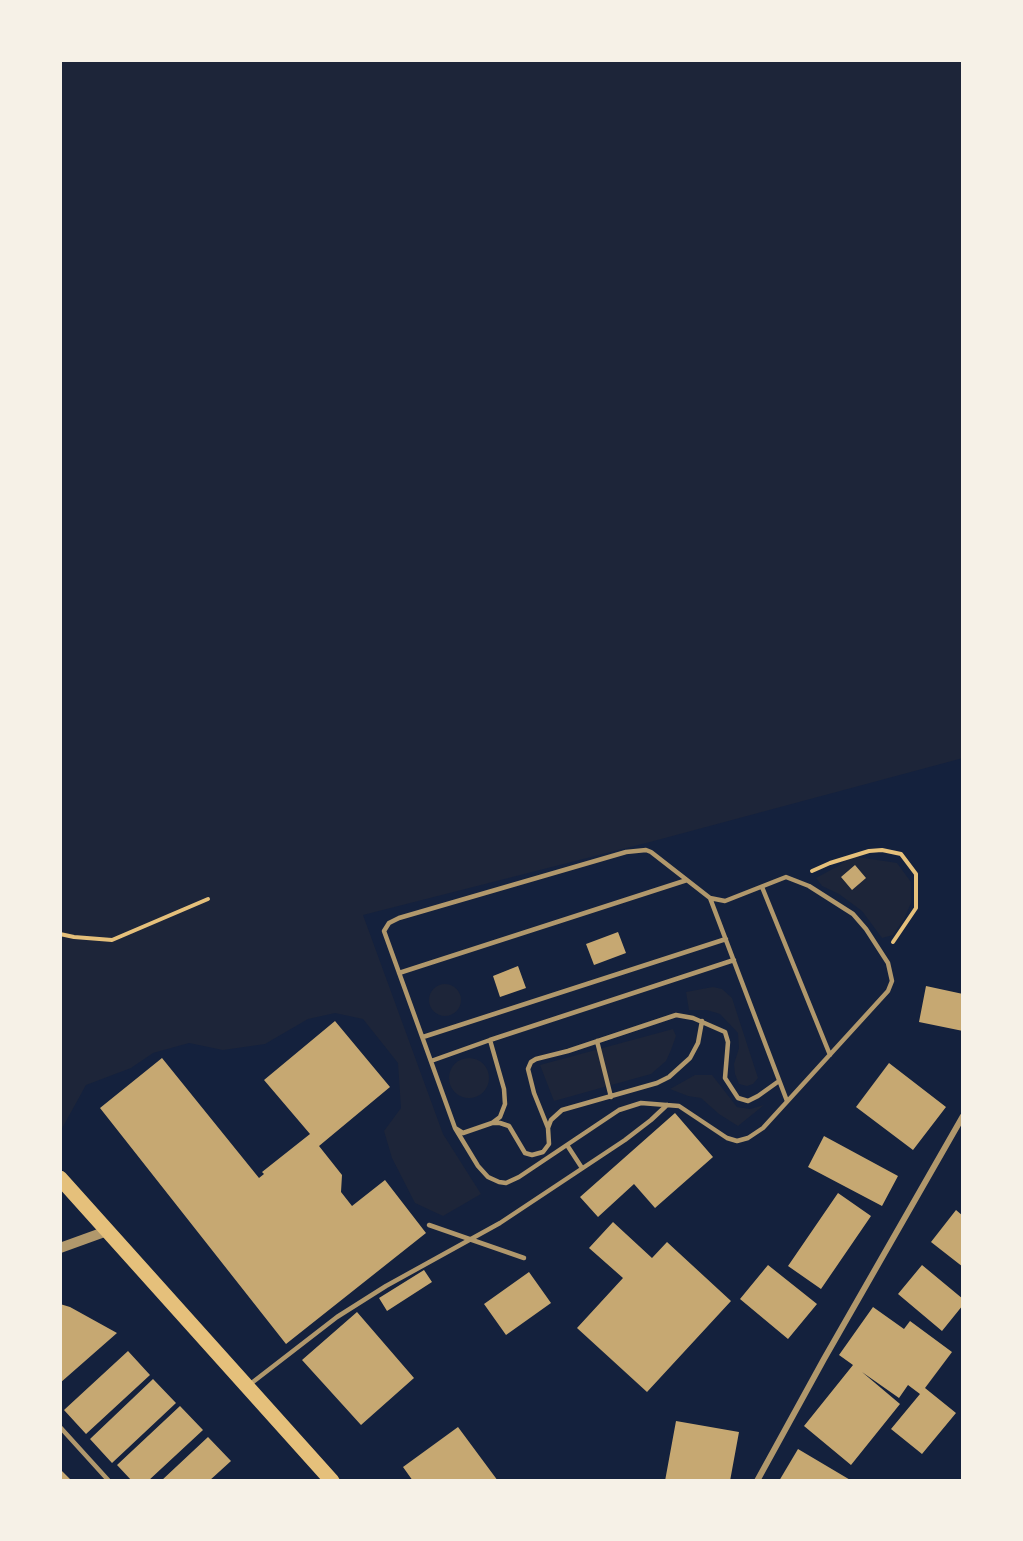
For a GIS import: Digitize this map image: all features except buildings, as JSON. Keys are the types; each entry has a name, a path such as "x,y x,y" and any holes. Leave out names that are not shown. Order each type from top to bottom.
{"main road":[{"path":"60,1178 332,1481"}],"street":[{"path":"757,1481 963,1116"},
{"path":"60,1248 107,1231"}],"lane":[{"path":"646,850 651,852 710,898 725,901 786,877 809,886 853,914 866,929 885,959 892,981 888,991 763,1128 748,1138 737,1141 727,1138 679,1106 641,1103 619,1110 519,1177 506,1183 488,1177 478,1166 455,1128 384,931 389,923 399,918 626,852 646,850"},
{"path":"399,973 687,880"},
{"path":"762,887 830,1054"},
{"path":"710,898 787,1101"},
{"path":"423,1037 726,939"},
{"path":"431,1061 734,960"},
{"path":"492,1123 509,1126 525,1154 543,1152 549,1144 548,1128 528,1069 531,1062 676,1016 684,1016 725,1032 728,1042 725,1078 738,1098 748,1101 779,1081"},
{"path":"548,1128 551,1120 562,1110 657,1083 681,1067 690,1058 698,1043 702,1022"},
{"path":"455,1128 463,1133 492,1123 500,1117 505,1104 504,1089 490,1040"},
{"path":"597,1041 611,1097"},
{"path":"247,1386 337,1317 386,1286 500,1223 625,1140 667,1105"},
{"path":"567,1145 582,1168"},
{"path":"429,1225 524,1258"},
{"path":"60,1427 109,1481"}],"path":[{"path":"786,877 805,874 830,863 869,851 882,850 901,854 916,874 916,908 892,944 885,959"},
{"path":"60,934 74,938 112,940 208,899"}],"shaded area":[{"path":"60,60 963,60 963,758 650,842 363,915 443,1134 481,1194 443,1216 415,1203 392,1158 384,1131 401,1108 398,1063 363,1019 335,1013 308,1019 265,1044 223,1050 189,1043 153,1053 131,1068 86,1085 60,1132"},
{"path":"851,856 897,863 911,882 911,903 893,935 882,938 862,911 839,894 822,886 816,878"},
{"path":"445,984 456,989 461,1000 456,1011 445,1016 434,1011 429,1000 434,989"},
{"path":"713,987 722,989 732,998 758,1078 753,1084 747,1086 739,1084 735,1074 734,1064 739,1048 738,1033 720,1014 707,1010 689,1010 686,992"},
{"path":"673,1029 676,1036 666,1061 651,1074 554,1101 540,1065"},
{"path":"469,1058 483,1064 489,1078 483,1092 469,1098 455,1092 449,1078 455,1064"},
{"path":"695,1075 712,1075 737,1107 750,1109 764,1105 738,1126 719,1114 701,1098 670,1089"}]}
